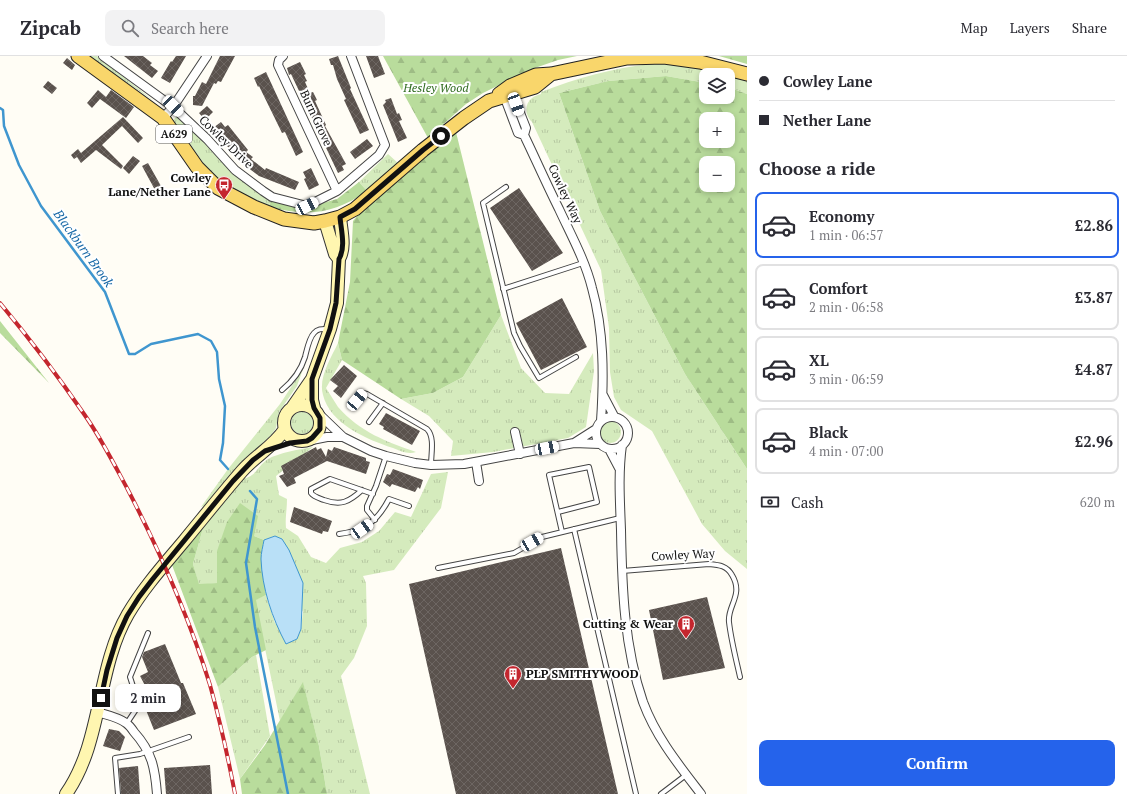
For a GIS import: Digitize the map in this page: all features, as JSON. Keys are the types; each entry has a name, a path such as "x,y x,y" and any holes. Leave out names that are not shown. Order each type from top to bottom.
{"main road":[{"name":"A629","path":"78,56 163,118 197,167 218,188 254,207 284,219 314,223 325,222 340,217 355,209 423,150 468,115 505,93 535,87 551,74 627,58 664,57 700,62 747,74"},
{"path":"304,441 291,437 285,428 285,417 312,379 330,329 336,303 339,259 342,254 340,217"},
{"path":"325,222 334,254 339,259"},
{"path":"265,451 290,443 304,441 317,434 320,429 320,418 312,400 312,379"},
{"path":"292,408 303,404 309,405 316,410"},
{"path":"66,794 81,767 90,742 107,670 117,638 127,616 139,597 243,470 279,437 285,428"}],"street":[{"name":"Cowley Drive","path":"103,56 173,106 207,139 235,170 272,197 307,206 337,191 379,155 385,145 351,56"},
{"path":"163,118 173,106 207,56"},
{"name":"Burn Grove","path":"283,56 278,65 337,191"},
{"name":"Cowley Way","path":"505,93 526,128 524,135 577,246 592,287 598,314 602,350 603,395 601,421"},
{"name":"Cowley Way","path":"603,395 614,416"},
{"path":"316,410 344,437 371,452 415,463 431,465 464,464 574,443 600,444 609,449 619,468"},
{"path":"600,444 595,435 596,429 601,421 605,418 614,416 622,420 627,426 627,439 622,445 614,449 609,449"},
{"path":"574,443 596,429"},
{"path":"516,432 520,454"},
{"path":"304,441 327,437 344,437"},
{"path":"622,445 619,468 622,571 628,636 634,671 643,702 666,748 701,794"},
{"path":"476,462 479,481"},
{"path":"97,712 115,717 127,723 148,751 156,779 157,794"}],"lane":[{"path":"506,187 483,203 502,289 514,333 539,378 576,357"},
{"path":"502,289 583,263"},
{"path":"282,390 291,383 297,374 304,359 312,334 320,329 330,329"},
{"path":"352,407 363,393 427,429 431,433 432,438 431,465"},
{"path":"369,422 383,403"},
{"path":"375,520 367,510 367,506 373,494 386,456"},
{"path":"558,512 597,502 588,467 549,476 562,532"},
{"path":"362,490 353,498 345,502 333,503 314,496 311,493 311,489 330,479 362,490 373,494"},
{"path":"339,534 362,529 375,520 389,500 409,506"},
{"path":"438,568 514,553 542,536 620,518"},
{"path":"574,529 636,794"},
{"name":"Cowley Way","path":"622,571 709,564 721,565 728,568 735,580 737,591 729,620 740,677"},
{"path":"127,723 139,706 130,677 148,633"},
{"path":"118,794 115,758 140,754 189,737"},
{"path":"661,794 686,775"}],"green space":[{"path":"88,56 97,56 154,101"},
{"name":"Hesley Wood","path":"383,56 577,56 558,60 532,69 483,93 466,104 428,138"},
{"path":"719,56 747,56 747,64"},
{"path":"663,64 699,68 699,82 666,76 608,81 559,93 600,211 685,374 747,469 747,569 725,551 702,524 652,431 621,410 614,397 610,372 609,328 601,270 526,110 529,101 541,94 541,92 595,74 623,68"},
{"path":"666,76 699,82 699,104 735,104 735,90 747,94 747,469 685,374 600,211 559,93 608,81"},
{"path":"735,76 747,81 747,94 735,90"},
{"path":"179,113 213,153 241,180 272,197 269,207 243,196 222,182 204,164 186,138 172,122"},
{"path":"455,128 501,315 463,377 433,393 401,399 342,360 338,343 350,282 353,221 378,191"},
{"path":"388,154 398,163 367,191 359,182"},
{"path":"359,182 367,191 355,199 332,209 297,212 269,207 272,197 319,204 337,199"},
{"path":"501,315 521,368 545,393 569,394 593,353 594,371 586,427 568,438 493,452 451,456 453,441 429,416 401,399 433,393 463,377"},
{"path":"0,321 49,383 0,333"},
{"path":"338,343 342,360 326,388 338,407 346,416 365,430 384,440 416,452 404,452 372,440 351,429 333,414 323,395 322,382 326,368"},
{"path":"303,369 297,386 279,412 276,428 272,434 227,478 209,504 201,507 228,469 280,404"},
{"path":"298,412 306,412 313,419 313,427 306,434 298,434 291,427 291,419"},
{"path":"610,421 618,424 621,432 618,440 610,443 602,440 599,432 602,424"},
{"path":"313,447 276,476 279,495 287,499 286,528 298,536 311,557 326,563 340,548 362,542 379,531 395,512 411,517 431,474 448,472 441,508 394,570 363,576 366,583 367,626 354,658 341,676 370,794 327,794 319,746 303,683 280,721 255,600 266,595 275,623 297,639 301,629 303,612 275,536 264,540 254,536 217,551 217,583 199,585 193,564 203,528 241,479 253,474 264,462 272,457"},
{"path":"240,503 258,516 254,536 264,540 261,558 266,595 256,600 266,650 252,657 218,687 172,565 203,528 193,564 199,584 217,583 217,551 227,522"},
{"path":"256,655 270,736 240,779 218,687"},
{"path":"303,682 319,746 327,794 242,794 240,779 265,745"}],"water":[{"path":"275,536 282,539 289,550 303,583 301,629 297,639 286,644 276,624 263,581 261,557 264,540"}],"building":[{"path":"124,56 143,56 152,63 150,65 158,71 152,78"},
{"path":"176,56 186,56 170,83 161,78 171,61 172,62"},
{"path":"220,56 235,56 221,82 218,81 216,84 214,83 202,106 193,105 193,96 195,96 202,82 206,84"},
{"path":"338,56 351,88 350,89 369,130 360,134 344,100 346,99 337,79 333,65 331,65 329,59"},
{"path":"366,56 378,56 385,74 374,78"},
{"path":"67,58 75,65 72,70 63,63"},
{"path":"300,62 306,74 304,75 307,81 305,82 310,93 313,92 317,100 315,101 326,125 325,126 346,164 342,166 344,170 338,173 291,74 289,75 287,68"},
{"path":"266,72 303,152 296,156 285,132 282,133 254,78"},
{"path":"48,81 57,88 52,94 43,87"},
{"path":"98,90 106,97 111,90 134,107 126,118 100,99 92,108 87,103"},
{"path":"391,98 397,114 399,113 402,120 399,121 407,138 398,142 383,105 386,102 385,100"},
{"path":"207,106 213,112 205,120 199,113"},
{"path":"123,117 143,138 138,143 122,126 102,145 123,166 121,169 96,150 81,163 77,157 74,159 71,155 78,149 81,153"},
{"path":"221,122 225,127 228,125 248,150 246,152 253,157 251,159 265,170 266,168 299,182 295,190 259,176 239,161 213,128"},
{"path":"367,139 373,146 355,159 350,152"},
{"path":"133,156 140,161 129,174 123,168"},
{"path":"148,163 161,186 155,190 142,166"},
{"path":"311,168 319,185 309,190 304,179 306,178 303,172"},
{"path":"519,188 563,253 532,271 490,208"},
{"path":"562,298 587,347 541,370 516,323"},
{"path":"344,365 357,376 341,398 333,391 338,386 330,380"},
{"path":"386,413 420,431 412,445 383,429 384,427 379,424"},
{"path":"316,447 317,450 321,448 326,457 328,449 332,451 334,447 366,458 366,461 370,462 366,474 327,461 294,478 296,483 287,487 279,476 284,474 281,466"},
{"path":"393,469 423,480 420,489 418,487 415,492 392,484 390,487 383,482 387,474 390,475"},
{"path":"294,507 332,521 328,532 323,531 322,534 290,522"},
{"name":"PLP SMITHYWOOD","path":"561,548 618,794 456,794 409,584"},
{"name":"Cutting & Wear","path":"707,597 725,668 663,680 649,610"},
{"path":"165,644 196,714 154,730 142,700 150,695 140,676 148,672 142,657 144,652"},
{"path":"109,729 119,731 125,737 120,751 103,746"},
{"path":"210,765 212,794 166,794 164,768"},
{"path":"138,766 140,794 121,794 119,768"}],"waterway":[{"name":"Blackburn Brook","path":"0,108 3,110 4,126 19,165 41,206 105,292 129,354 135,354 151,344 198,334 211,341 217,352 219,379 225,406 223,443 220,460 228,469"},
{"path":"250,491 257,499 246,563 255,627 288,794"}],"railway":[{"path":"0,303 44,358 90,423 118,471 151,537 173,585 202,660 217,712 235,794"}],"place":[{"name":"Cowley Lane/Nether Lane","path":"224,200"},
{"name":"Cutting & Wear","path":"686,639"},
{"name":"PLP SMITHYWOOD","path":"513,689"}],"route":[{"path":"101,698 107,670 117,638 127,616 152,580 233,481 253,460 265,451 290,443 307,441 317,434 321,424 318,412 314,408 312,400 312,379 330,329 336,303 339,259 342,254 340,217 355,209 441,136"}]}
